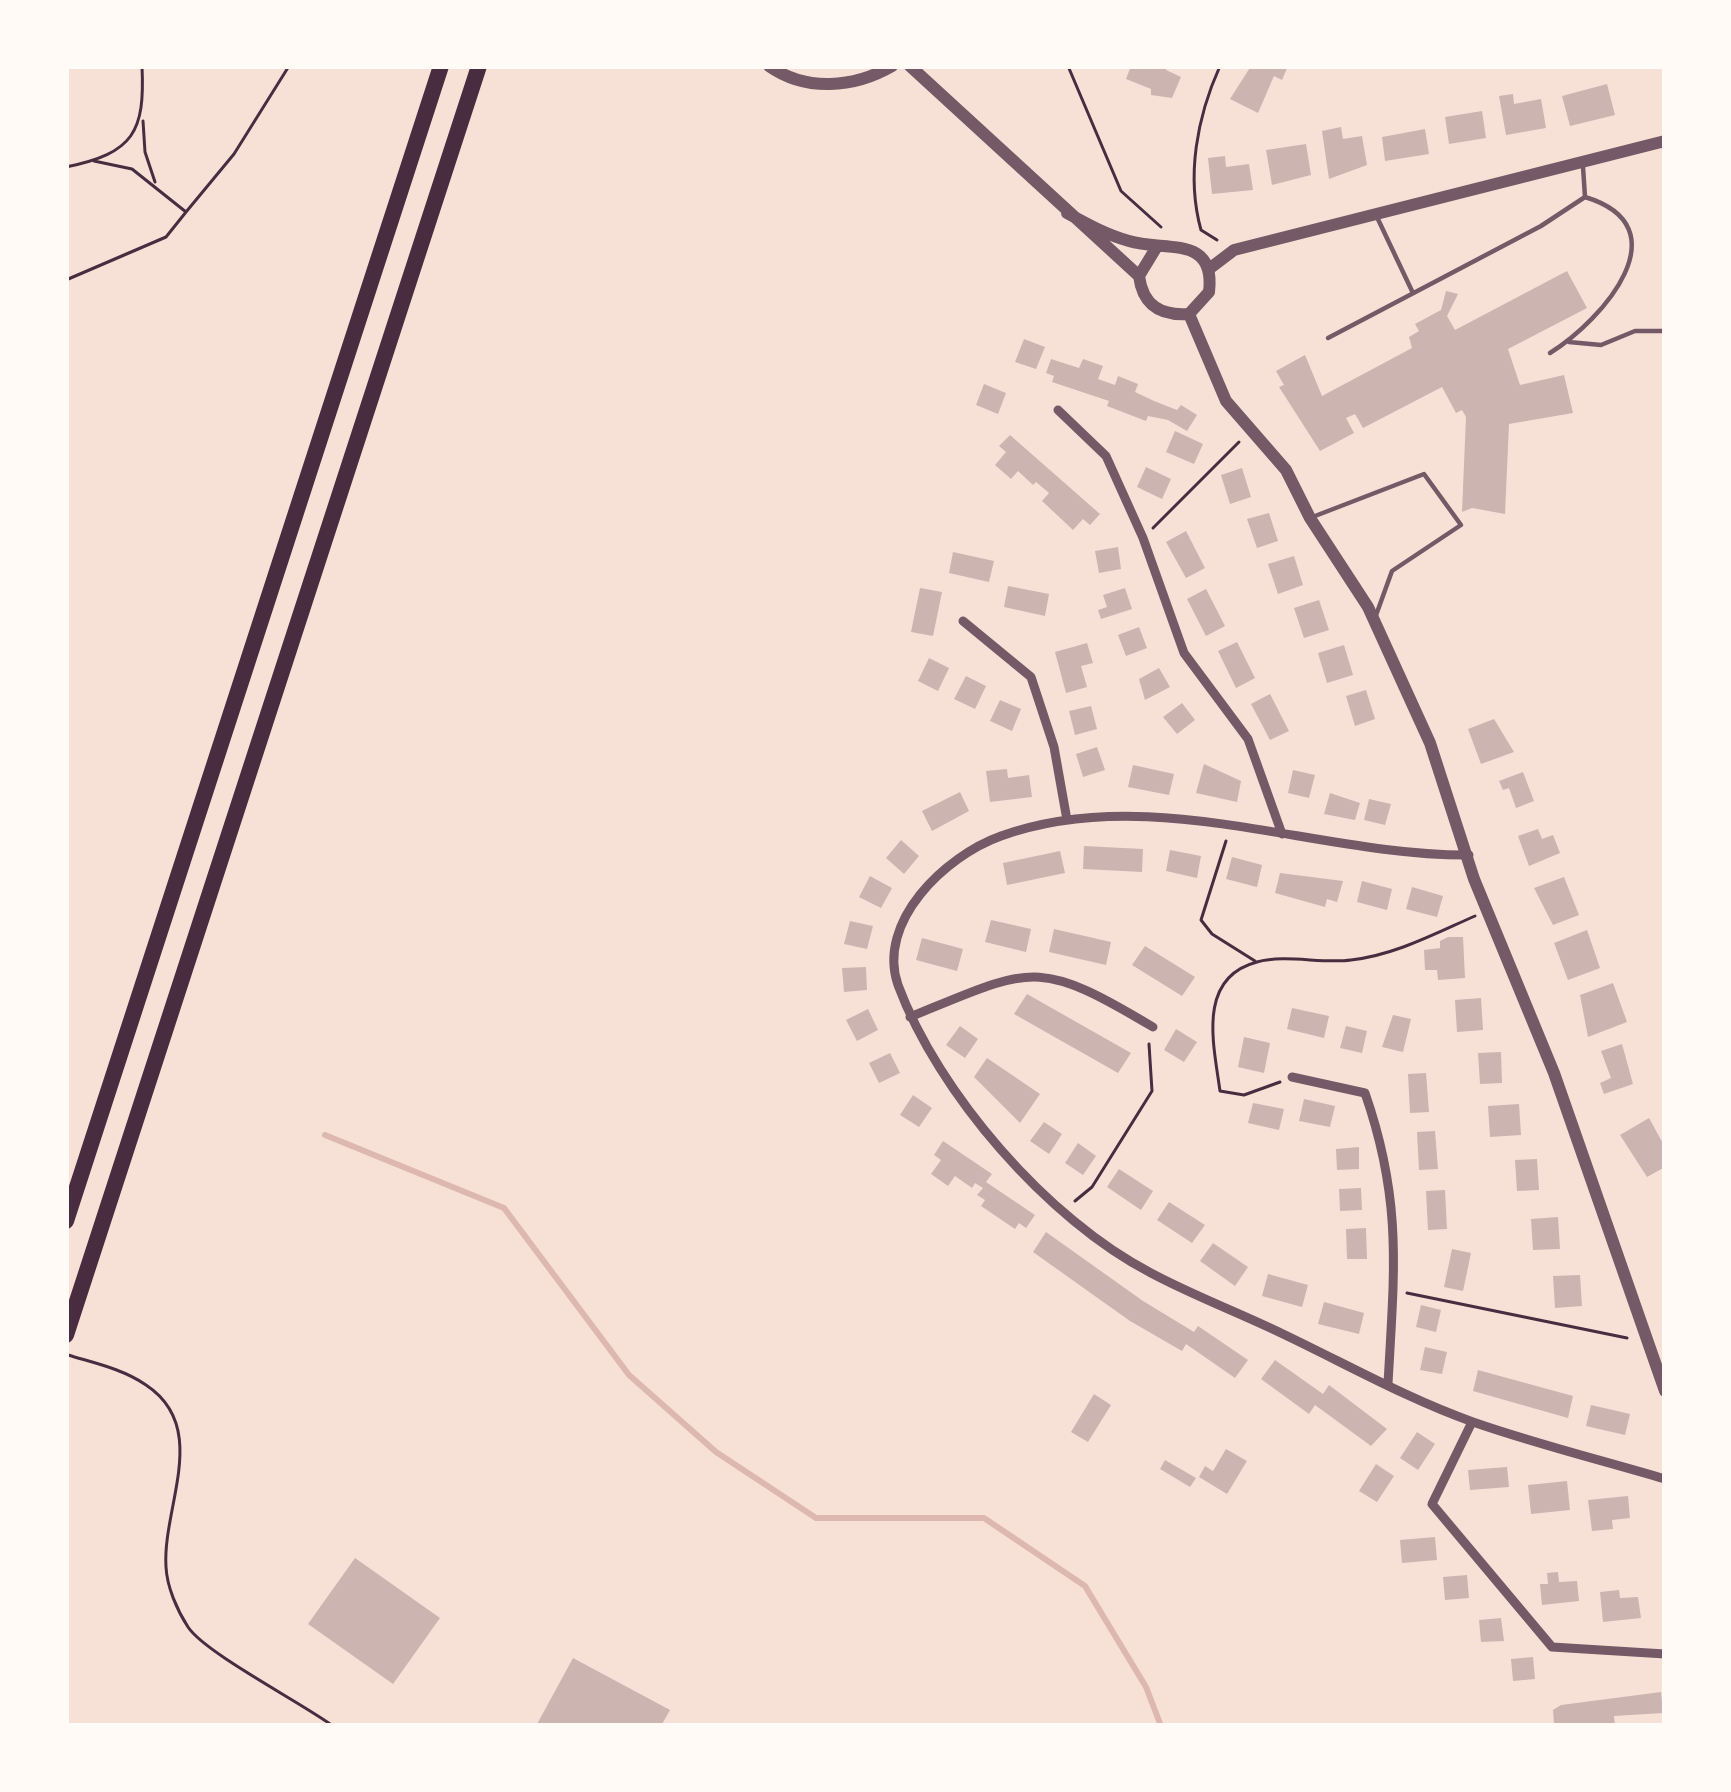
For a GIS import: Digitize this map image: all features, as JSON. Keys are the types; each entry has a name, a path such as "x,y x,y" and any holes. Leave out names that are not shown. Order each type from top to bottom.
{"highway":[{"path":"66,1221 441,66"},
{"path":"66,1335 479,66"}],"street":[{"path":"769,66 802,82 840,85 892,66"},
{"path":"910,66 1138,276 1153,308 1190,314"},
{"path":"1209,269 1234,250 1665,141"},
{"path":"1067,214 1156,248 1181,244 1201,256 1209,269 1209,292 1190,314"},
{"path":"1138,276 1156,248"},
{"path":"1190,314 1226,401 1286,470 1310,518 1374,619 1430,743 1487,911 1554,1073 1665,1390"},
{"path":"1058,410 1106,456 1143,538 1184,653 1248,739 1282,834"},
{"path":"963,620 1031,677 1054,747 1067,820"},
{"path":"1469,855 1426,855 1237,827 1111,815 1067,820 998,836 937,874 905,916 890,961 910,1017 995,1147 1065,1210 1147,1272 1472,1422 1665,1479"},
{"path":"910,1017 1009,976 1042,973 1106,999 1154,1027"},
{"path":"1292,1077 1365,1093 1395,1212 1388,1384"},
{"path":"1472,1422 1432,1504 1515,1607 1552,1647 1665,1654"}],"lane":[{"path":"1582,162 1585,197"},
{"path":"1328,338 1541,226 1585,197"},
{"path":"1550,353 1569,341 1616,294 1630,250 1631,228 1620,210 1585,197"},
{"path":"1375,213 1412,291"},
{"path":"1569,341 1601,345 1635,332 1665,331"},
{"path":"1310,518 1424,474 1461,525 1392,572 1374,619"}],"path":[{"path":"142,66 145,152 155,183"},
{"path":"66,280 166,237 234,154 289,66"},
{"path":"1068,66 1121,191 1181,244"},
{"path":"1220,66 1204,102 1191,196 1201,230 1234,250"},
{"path":"66,167 94,161 136,131 144,113"},
{"path":"94,161 132,169 186,212"},
{"path":"1143,538 1233,446 1254,433"},
{"path":"1237,827 1224,843 1201,920 1212,934 1257,962"},
{"path":"1292,1077 1244,1095 1220,1091 1212,1003 1227,980 1257,962 1348,961 1392,953 1487,911"},
{"path":"1065,1210 1092,1186 1152,1091 1149,1036 1154,1027"},
{"path":"1394,1291 1585,1334 1647,1341"},
{"path":"66,1354 123,1373 148,1386 166,1405 179,1436 177,1494 165,1563 168,1586 190,1631 333,1726"}],"building":[{"path":"1131,66 1168,66 1166,70 1181,77 1172,98 1151,95 1151,89 1126,79"},
{"path":"1251,66 1288,66 1282,80 1274,76 1258,113 1230,99"},
{"path":"1607,84 1615,115 1570,126 1562,96"},
{"path":"1513,94 1514,104 1541,99 1546,128 1506,135 1499,96"},
{"path":"1482,111 1486,138 1449,144 1445,117"},
{"path":"1341,127 1343,139 1362,136 1367,165 1329,179 1322,131"},
{"path":"1425,129 1429,154 1385,161 1382,137"},
{"path":"1306,144 1311,175 1272,185 1266,150"},
{"path":"1225,156 1226,167 1249,164 1253,190 1212,194 1208,158"},
{"path":"1567,271 1587,308 1508,349 1520,385 1564,375 1573,413 1509,424 1505,514 1472,508 1462,512 1466,417 1462,410 1456,413 1442,387 1363,428 1355,414 1346,418 1354,433 1320,451 1279,387 1284,385 1276,371 1305,355 1322,396 1412,348 1409,337 1419,331 1415,324 1441,310 1446,291 1458,294 1447,316 1455,330"},
{"path":"1024,339 1045,347 1036,369 1015,362"},
{"path":"1051,359 1079,368 1083,359 1103,366 1098,379 1115,385 1118,376 1138,384 1135,392 1177,410 1181,405 1197,415 1187,431 1168,420 1148,416 1146,421 1107,406 1109,401 1052,382 1054,376 1046,373"},
{"path":"984,384 1006,393 998,414 976,405"},
{"path":"1175,431 1203,444 1194,464 1166,452"},
{"path":"1010,435 1100,514 1090,525 1083,519 1073,530 1042,501 1049,493 1036,482 1033,485 1018,471 1011,479 995,465 1006,452 999,446"},
{"path":"1146,467 1171,479 1162,499 1137,487"},
{"path":"1242,468 1251,497 1230,504 1221,475"},
{"path":"1269,513 1278,541 1257,548 1247,519"},
{"path":"1186,531 1205,568 1186,578 1166,542"},
{"path":"1118,547 1121,569 1099,573 1095,551"},
{"path":"953,552 994,561 989,582 949,573"},
{"path":"1294,556 1303,585 1278,594 1268,564"},
{"path":"1008,586 1049,594 1045,616 1004,607"},
{"path":"920,588 942,592 933,636 911,632"},
{"path":"1125,588 1132,609 1101,619 1098,610 1107,607 1103,595"},
{"path":"1206,589 1225,626 1206,636 1187,599"},
{"path":"1319,600 1329,630 1304,638 1294,608"},
{"path":"1139,627 1147,648 1126,656 1118,635"},
{"path":"1237,642 1255,678 1236,688 1218,651"},
{"path":"1087,643 1093,663 1081,666 1087,687 1066,693 1055,652"},
{"path":"1344,645 1353,675 1327,683 1318,653"},
{"path":"929,658 949,668 938,691 918,681"},
{"path":"1159,668 1170,687 1145,700 1139,679"},
{"path":"966,676 986,686 975,709 954,699"},
{"path":"1366,690 1375,719 1355,726 1346,696"},
{"path":"1270,694 1289,731 1270,740 1251,704"},
{"path":"1000,700 1021,709 1012,731 990,721"},
{"path":"1182,703 1195,720 1177,734 1163,717"},
{"path":"1091,706 1097,729 1075,735 1069,711"},
{"path":"1494,719 1514,752 1481,764 1468,729"},
{"path":"1097,747 1105,770 1083,777 1076,754"},
{"path":"1204,764 1241,781 1237,802 1196,793"},
{"path":"1133,765 1174,774 1169,795 1128,787"},
{"path":"1007,769 1008,778 1029,775 1032,797 990,802 986,771"},
{"path":"1293,770 1315,775 1309,798 1288,793"},
{"path":"1523,772 1534,801 1516,808 1509,788 1503,790 1499,781"},
{"path":"960,792 969,811 932,831 922,811"},
{"path":"1330,793 1360,803 1355,820 1324,814"},
{"path":"1369,799 1391,804 1385,825 1364,820"},
{"path":"1538,829 1542,839 1553,835 1560,853 1529,866 1518,836"},
{"path":"901,840 919,856 904,874 886,858"},
{"path":"1084,846 1143,849 1142,872 1083,869"},
{"path":"1170,850 1201,856 1197,878 1166,871"},
{"path":"1060,851 1065,873 1007,885 1003,863"},
{"path":"1232,857 1262,865 1257,887 1226,879"},
{"path":"1280,873 1343,881 1337,902 1327,899 1325,907 1275,893"},
{"path":"870,876 892,888 881,908 859,897"},
{"path":"1564,877 1579,915 1553,925 1534,888"},
{"path":"1362,881 1392,889 1387,910 1357,902"},
{"path":"1412,887 1443,896 1437,917 1406,909"},
{"path":"991,920 1031,929 1026,952 985,942"},
{"path":"850,921 873,926 867,949 844,944"},
{"path":"1054,929 1111,942 1106,965 1049,952"},
{"path":"1587,930 1600,968 1568,980 1554,943"},
{"path":"1463,937 1465,978 1438,980 1437,970 1425,970 1424,950 1440,948 1440,941"},
{"path":"922,938 963,949 957,971 916,960"},
{"path":"1145,946 1195,977 1182,996 1132,965"},
{"path":"866,967 867,990 844,992 842,968"},
{"path":"1613,983 1627,1022 1588,1037 1580,995"},
{"path":"1027,994 1131,1053 1118,1073 1014,1014"},
{"path":"1481,998 1483,1030 1457,1032 1455,1000"},
{"path":"1292,1008 1329,1016 1324,1038 1287,1029"},
{"path":"868,1009 878,1030 857,1041 846,1020"},
{"path":"1393,1015 1411,1019 1403,1052 1382,1047"},
{"path":"960,1026 978,1039 965,1058 946,1045"},
{"path":"1346,1026 1367,1031 1362,1053 1340,1048"},
{"path":"1176,1029 1197,1042 1184,1062 1164,1050"},
{"path":"1244,1037 1270,1043 1264,1073 1238,1067"},
{"path":"1622,1044 1633,1084 1604,1094 1600,1083 1611,1078 1601,1051"},
{"path":"1501,1052 1502,1083 1480,1084 1478,1053"},
{"path":"890,1053 900,1073 879,1083 869,1063"},
{"path":"987,1058 1040,1094 1020,1123 974,1077"},
{"path":"1426,1073 1429,1112 1410,1113 1408,1074"},
{"path":"913,1095 932,1108 919,1127 900,1115"},
{"path":"1304,1099 1335,1106 1330,1127 1299,1121"},
{"path":"1253,1103 1284,1109 1279,1130 1248,1123"},
{"path":"1519,1104 1521,1135 1490,1137 1488,1106"},
{"path":"1649,1118 1665,1147 1665,1167 1647,1177 1620,1135"},
{"path":"1044,1122 1062,1134 1049,1154 1030,1141"},
{"path":"1435,1131 1438,1169 1419,1170 1417,1132"},
{"path":"943,1141 992,1174 986,1182 1035,1215 1026,1228 1019,1223 1015,1229 981,1206 985,1200 977,1195 983,1188 975,1183 972,1188 955,1176 948,1186 931,1174 941,1160 934,1155"},
{"path":"1078,1143 1096,1156 1083,1175 1065,1163"},
{"path":"1359,1147 1359,1169 1337,1170 1336,1149"},
{"path":"1537,1159 1539,1190 1517,1191 1515,1160"},
{"path":"1119,1169 1153,1191 1141,1210 1107,1187"},
{"path":"1361,1188 1362,1210 1340,1211 1339,1189"},
{"path":"1445,1190 1447,1229 1428,1230 1426,1191"},
{"path":"1169,1202 1205,1225 1192,1243 1157,1220"},
{"path":"1558,1217 1560,1249 1533,1250 1531,1219"},
{"path":"1366,1228 1367,1259 1347,1259 1346,1229"},
{"path":"1046,1232 1143,1301 1194,1332 1198,1326 1248,1360 1235,1378 1186,1344 1182,1351 1130,1321 1033,1252"},
{"path":"1213,1243 1248,1267 1235,1286 1200,1261"},
{"path":"1452,1249 1471,1253 1463,1291 1444,1287"},
{"path":"1268,1274 1308,1285 1302,1307 1262,1296"},
{"path":"1580,1275 1582,1306 1555,1308 1553,1276"},
{"path":"1324,1302 1364,1313 1359,1334 1318,1324"},
{"path":"1421,1305 1441,1310 1436,1332 1416,1327"},
{"path":"1425,1347 1447,1352 1442,1374 1420,1370"},
{"path":"1275,1360 1323,1394 1329,1385 1387,1429 1371,1446 1315,1405 1309,1414 1261,1379"},
{"path":"1478,1370 1573,1396 1568,1418 1473,1391"},
{"path":"1094,1394 1111,1405 1088,1442 1071,1432"},
{"path":"1591,1405 1630,1414 1625,1435 1586,1426"},
{"path":"1417,1432 1435,1444 1418,1470 1400,1458"},
{"path":"1226,1449 1247,1461 1227,1494 1199,1477 1205,1466 1213,1471"},
{"path":"1165,1460 1196,1478 1190,1487 1160,1469"},
{"path":"1376,1464 1394,1476 1377,1502 1359,1491"},
{"path":"1507,1467 1509,1487 1470,1490 1468,1470"},
{"path":"1567,1481 1570,1510 1531,1514 1528,1485"},
{"path":"1628,1496 1630,1518 1612,1520 1613,1529 1592,1531 1588,1500"},
{"path":"1435,1537 1437,1560 1402,1563 1400,1540"},
{"path":"355,1558 440,1618 393,1684 308,1624"},
{"path":"1558,1572 1559,1582 1577,1581 1579,1601 1542,1605 1540,1584 1548,1584 1547,1573"},
{"path":"1467,1575 1469,1598 1445,1600 1443,1577"},
{"path":"1619,1590 1620,1598 1638,1597 1641,1618 1603,1622 1600,1592"},
{"path":"1501,1618 1504,1641 1481,1642 1479,1620"},
{"path":"1533,1657 1535,1679 1513,1681 1511,1659"},
{"path":"573,1658 670,1710 661,1726 536,1726"},
{"path":"1661,1692 1663,1713 1614,1716 1615,1726 1554,1724 1553,1710 1561,1705"}],"waterway":[{"path":"325,1135 504,1208 629,1375 716,1452 816,1518 984,1518 1085,1586 1146,1687 1161,1726"}]}
